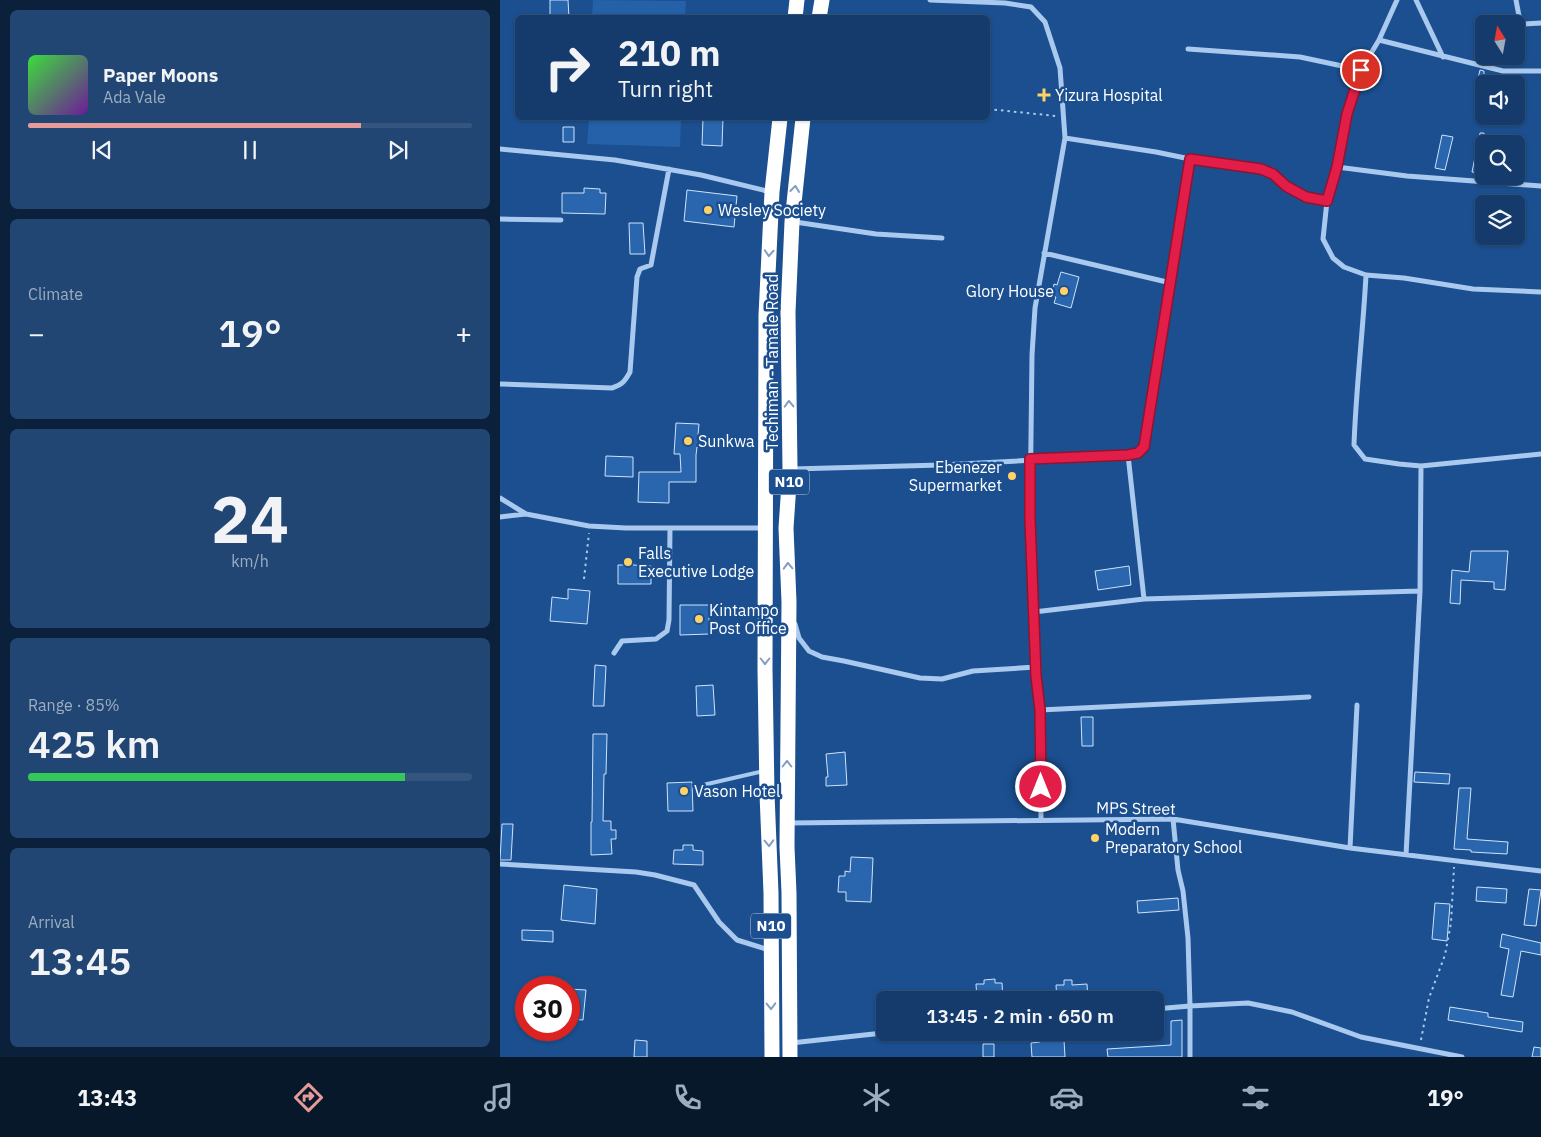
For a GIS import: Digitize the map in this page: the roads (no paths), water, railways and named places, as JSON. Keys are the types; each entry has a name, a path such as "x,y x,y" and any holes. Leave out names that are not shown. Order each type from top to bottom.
{"highway":[{"path":"795,15 797,0"},
{"path":"820,15 822,0"},
{"name":"Techiman - Tamale Road","path":"772,1057 765,528 766,316 772,192 780,120"},
{"name":"Techiman - Tamale Road","path":"790,1050 789,602 786,528 790,469 788,312 792,222 803,120"},
{"path":"765,528 786,528"}],"street":[{"path":"930,0 1005,3 1031,7 1046,22 1060,68 1065,138 1034,308 1032,355 1030,519 1036,667 1040,710 1041,820"},
{"path":"1397,0 1379,40 1361,70 1347,114 1337,167 1327,201 1323,239 1333,258 1344,267 1366,275 1404,278 1473,289 1541,292"},
{"path":"1416,0 1443,57"},
{"path":"1516,0 1519,16 1524,24 1541,23"},
{"path":"1379,40 1503,71 1541,72"},
{"path":"1188,49 1300,57 1361,70"},
{"path":"1065,138 1261,169 1273,174 1286,186 1306,197 1327,201"},
{"path":"500,149 615,160 702,175 772,192"},
{"path":"790,469 942,465 1138,453 1144,447 1190,159"},
{"path":"1337,167 1406,176 1541,186"},
{"path":"500,384 612,388 626,381 630,372 637,277 640,269 651,265 654,258 655,239 669,169"},
{"path":"500,219 561,220"},
{"path":"792,222 876,234 942,238"},
{"path":"1044,253 1171,283"},
{"path":"1366,275 1354,446 1365,458 1421,466 1541,454"},
{"path":"1128,455 1144,599"},
{"path":"1406,855 1420,591 1421,466"},
{"path":"500,498 526,514"},
{"path":"500,517 526,514 589,526 765,528"},
{"path":"614,653 622,641 656,639 667,632 669,620 670,528"},
{"path":"1034,612 1144,599 1420,591"},
{"path":"789,602 799,638 809,651 822,657 928,678 942,679 974,671 1036,667"},
{"path":"1040,710 1309,697"},
{"path":"1350,848 1358,705"},
{"path":"1173,819 1188,938 1190,1057"},
{"name":"MPS Street","path":"788,823 1173,819 1350,848 1541,871"},
{"path":"500,864 655,874 694,885 719,922 737,940 770,951"},
{"path":"1164,1008 1248,1003 1292,1012 1361,1037 1462,1057"},
{"path":"790,1050 876,1035"}],"lane":[{"path":"703,785 767,771"}],"place":[{"name":"Yizura Hospital","path":"1044,95"},
{"name":"Wesley Society","path":"708,210"},
{"name":"Glory House","path":"1064,291"},
{"name":"Sunkwa","path":"688,441"},
{"name":"Ebenezer Supermarket","path":"1012,476"},
{"name":"Falls Executive Lodge","path":"628,562"},
{"name":"Kintampo Post Office","path":"699,619"},
{"name":"Vason Hotel","path":"684,791"},
{"name":"Modern Preparatory School","path":"1095,838"}]}
